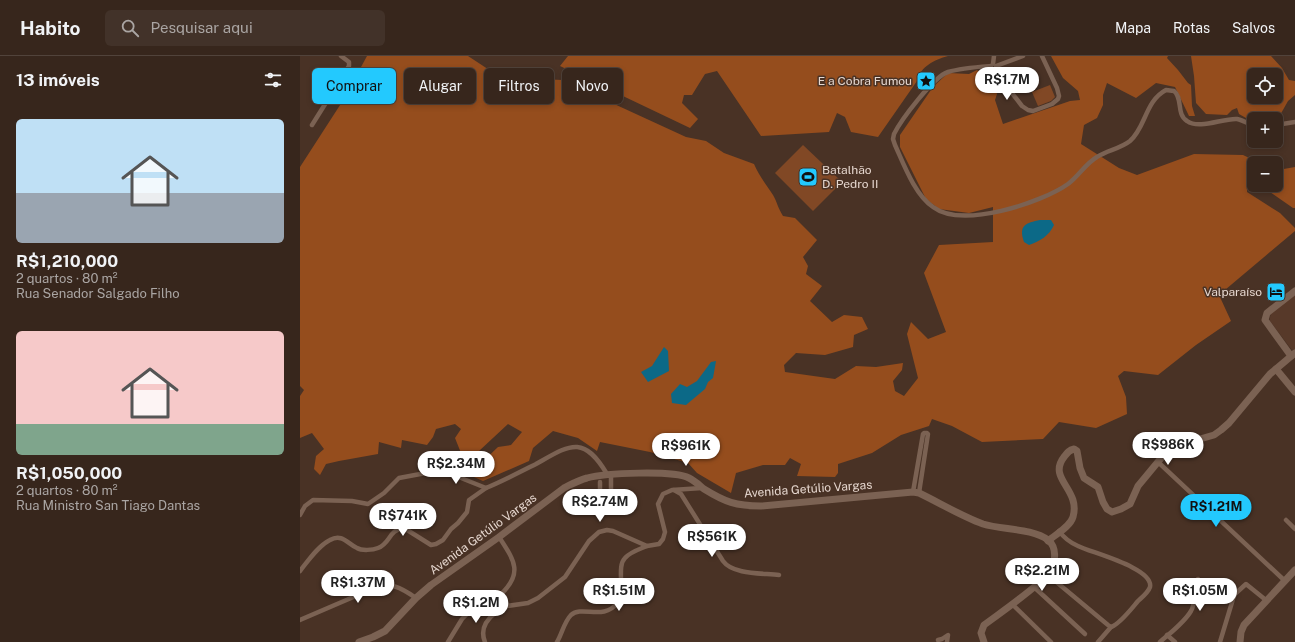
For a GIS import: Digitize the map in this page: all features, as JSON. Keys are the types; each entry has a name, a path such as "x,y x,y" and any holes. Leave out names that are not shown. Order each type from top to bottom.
{"street":[{"path":"312,125 349,66 348,61 341,56"},
{"path":"994,56 993,67 1024,109 1033,111 1052,104 1058,99 1059,96 1057,88 1042,56"},
{"path":"1024,56 993,67 948,72 936,79 928,87 896,129 893,139 922,197 938,211 944,214 958,216 982,214 1011,208 1043,197 1069,184 1090,162 1130,141 1155,98 1166,90 1174,91 1178,96 1180,111 1187,122 1198,124 1237,119 1247,122"},
{"path":"1283,124 1295,122"},
{"path":"1048,541 1070,522 1073,517 1075,504 1060,475 1058,467 1070,450 1074,449 1077,451 1080,468 1084,478 1098,487 1103,502 1107,508 1112,512 1121,510 1130,504 1138,486 1168,451 1221,430 1230,423 1276,369 1293,355 1265,320 1267,313 1295,291"},
{"path":"1276,369 1295,392"},
{"path":"923,433 927,433 928,434 916,493 923,433"},
{"path":"300,571 323,545 335,538 347,540 356,548 362,550 372,549 378,548 384,544 394,531 404,528 431,545 436,544 444,540 451,529 467,512 469,500 486,488 511,477 568,447 590,452 599,462 609,474 612,493 610,497 600,497 600,482"},
{"path":"1158,462 1285,581"},
{"path":"300,515 305,506 314,500 368,504 384,493 399,478 422,474 446,472 486,488"},
{"name":"Avenida Getúlio Vargas","path":"359,642 385,631 416,598 436,582 569,485 588,478 609,474 673,474 688,477 703,488 727,501 737,505 752,506 916,493"},
{"path":"557,642 568,619 573,614 582,612 603,612 617,603 621,593 622,567 625,558 647,546 659,544 663,539 665,529 658,504 663,494 672,490 703,488"},
{"path":"672,490 681,494 727,566 733,569 779,575"},
{"path":"916,493 981,523 994,527 1030,533 1048,541 1053,547 1055,555 1051,571 1034,587 984,625 981,633 984,642"},
{"path":"1286,520 1295,529"},
{"path":"485,642 483,636 484,624 489,618 507,606 528,603 565,577 589,541 598,532 607,530 613,531 647,546"},
{"path":"1059,531 1063,536 1079,546 1135,568 1146,576 1148,580 1150,586 1149,590 1118,622 1111,626 1098,642"},
{"path":"448,642 462,619 467,614 500,595 509,586 514,577 513,559 499,537"},
{"path":"1240,639 1244,624 1295,570"},
{"path":"1048,574 1111,626"},
{"path":"1160,642 1192,609 1194,602 1200,594 1201,586 1198,579"},
{"path":"1220,642 1232,599 1240,589 1246,584 1267,601"},
{"path":"300,620 384,585 400,588 416,598"},
{"path":"1034,587 1084,634"},
{"path":"500,595 507,606"},
{"path":"488,602 495,613"},
{"path":"1012,604 1051,642"},
{"path":"938,640 948,635 947,642"},
{"path":"1167,635 1175,642"}],"shaded area":[{"path":"367,56 468,56 486,68 484,68 484,104 554,104 554,80 562,80 562,104 614,104 686,137 706,141 724,153 754,164 773,195 783,216 795,218 817,240 803,257 808,266 806,274 822,286 810,301 832,322 844,315 862,317 868,329 854,335 853,347 825,355 796,353 784,365 785,372 835,379 856,366 876,367 903,363 902,370 893,381 895,391 904,396 918,378 907,334 911,322 928,339 946,332 924,273 939,245 993,242 993,207 969,213 939,209 926,199 900,147 900,135 933,87 948,73 969,74 977,70 994,86 997,94 995,100 1003,124 1070,101 1080,100 1078,91 1063,78 1051,56 1168,56 1167,58 1191,85 1192,106 1195,116 1189,116 1175,87 1156,83 1136,98 1107,83 1103,95 1103,105 1097,118 1084,125 1081,144 1119,168 1137,175 1194,154 1243,155 1247,157 1247,192 1280,213 1295,228 1295,231 1219,295 1231,321 1196,345 1158,375 1124,371 1118,376 1126,397 1127,414 1096,428 1059,422 1043,439 982,442 952,426 932,419 929,426 901,435 872,453 838,464 838,473 835,477 797,476 801,464 790,458 785,465 763,465 736,473 731,493 697,473 688,463 650,452 600,442 597,451 578,438 553,431 533,448 529,461 483,481 458,470 457,459 473,461 477,467 498,447 511,445 522,432 508,424 479,451 461,453 455,438 461,429 455,424 436,429 433,437 427,445 402,440 401,448 379,442 378,454 326,464 320,475 314,469 316,456 324,449 312,433 300,438 300,396 304,390 300,386 300,167 341,104 396,104 396,68 360,68"},
{"path":"568,56 948,56 929,64 922,71 917,81 878,137 851,132 845,117 837,113 829,132 761,136 717,71 705,74 692,95 684,95 682,103 698,119 690,128 623,96 623,68 564,68 560,66"},
{"path":"1191,56 1271,56 1282,68 1247,68 1247,104 1283,104 1283,70 1289,80 1295,81 1295,95 1288,101 1282,112 1247,112 1247,119 1239,114 1237,108 1232,110 1227,115 1206,114 1196,103"},
{"path":"1050,85 1055,97 1051,101 1038,106 1032,92"},
{"name":"Batalhão D. Pedro II","path":"803,145 842,182 813,211 775,173"},
{"path":"1295,167 1295,208 1270,192 1283,192 1283,169"},
{"path":"1295,295 1295,349 1292,350 1270,321 1270,318 1271,313"}],"water":[{"path":"1051,220 1054,225 1044,238 1029,245 1024,242 1022,236 1023,228 1031,222"},
{"path":"664,347 668,351 669,371 648,382 641,372 652,366"},
{"path":"716,361 713,378 708,382 705,389 686,405 672,403 671,394 680,384 687,387 697,381 711,362"}],"place":[{"name":"E a Cobra Fumou","path":"926,81"},
{"name":"Batalhão D. Pedro II","path":"808,177"},
{"name":"Valparaíso","path":"1276,292"}]}
